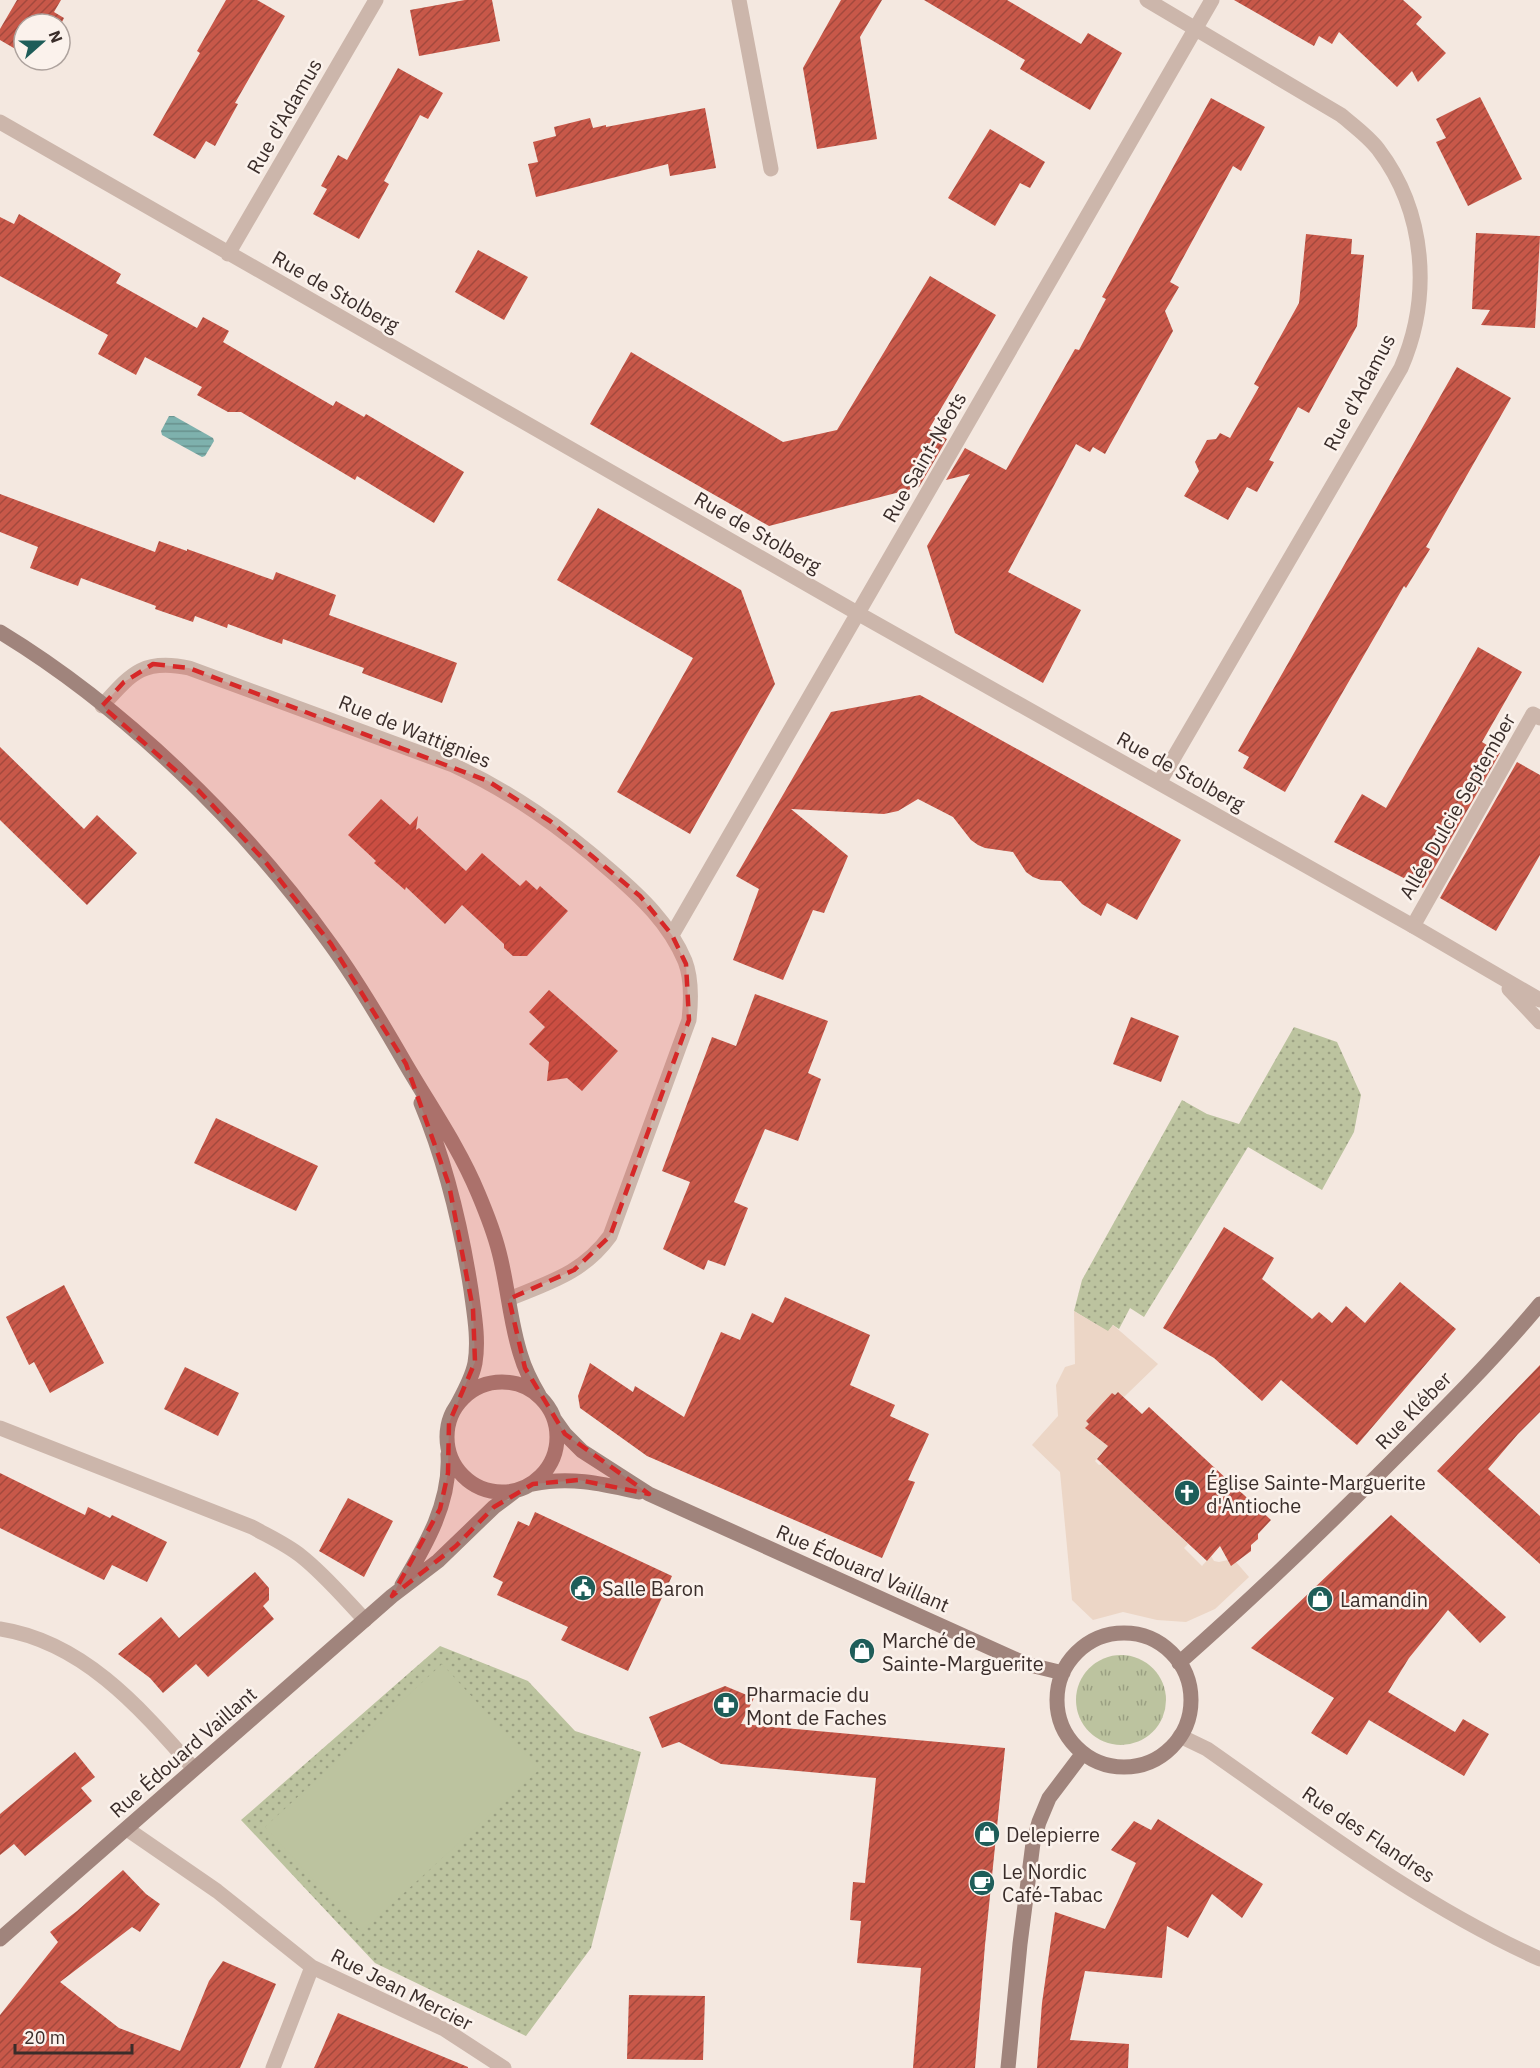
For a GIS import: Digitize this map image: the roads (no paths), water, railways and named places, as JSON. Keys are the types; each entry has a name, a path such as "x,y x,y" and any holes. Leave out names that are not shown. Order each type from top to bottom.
{"street":[{"name":"Rue d'Adamus","path":"228,254 376,0"},
{"path":"739,0 771,169"},
{"name":"Rue d'Adamus","path":"1147,0 1341,115 1361,131 1378,150 1406,199 1415,225 1421,277 1415,329 1401,368 1159,783"},
{"name":"Rue Saint-Néots","path":"672,935 1212,0"},
{"name":"Rue de Stolberg","path":"0,123 1540,1000"},
{"path":"0,632 54,668 137,733 198,790 270,867 331,944 386,1029 450,1137 477,1191 499,1252 521,1356 539,1395"},
{"name":"Rue de Wattignies","path":"102,706 124,682 136,673 153,664 169,663 189,668 453,765 521,801 572,837 640,896 655,911 672,935 686,964 690,996 689,1020 610,1236 588,1262 509,1299"},
{"name":"Allée Dulcie September","path":"1413,926 1533,714 1540,718"},
{"name":"Rue de Stolberg","path":"1497,976 1540,1022"},
{"path":"406,1064 450,1185 470,1285 476,1340 475,1362 469,1384 457,1405 449,1424 447,1444 454,1463 466,1479 484,1490 514,1492 533,1484 548,1470 558,1441 555,1420 546,1402 539,1395 511,1382 491,1383 472,1391 457,1405"},
{"name":"Rue Kléber","path":"1179,1663 1332,1521 1430,1424 1540,1304"},
{"name":"Rue Édouard Vaillant","path":"555,1420 565,1434 582,1450 649,1494 1026,1665 1063,1673"},
{"path":"0,1428 270,1536 300,1555 321,1573 365,1620"},
{"name":"Rue Édouard Vaillant","path":"392,1596 403,1584 425,1545 440,1509 448,1473 447,1444"},
{"name":"Rue Édouard Vaillant","path":"533,1484 552,1480 579,1480 649,1494"},
{"name":"Rue Édouard Vaillant","path":"0,1939 392,1596 438,1561 494,1507 514,1492"},
{"path":"0,1629 40,1639 91,1667 136,1706 194,1769"},
{"path":"1123,1634 1144,1637 1155,1641 1172,1654 1179,1663 1188,1683 1189,1716 1180,1736 1165,1753 1156,1759 1124,1767 1102,1763 1083,1753 1068,1736 1059,1716 1057,1694 1063,1673 1075,1655 1092,1641 1123,1634"},
{"name":"Rue des Flandres","path":"1180,1736 1207,1749 1378,1869 1450,1913 1540,1959"},
{"path":"1008,2068 1033,1843 1039,1822 1050,1798 1083,1753"},
{"path":"127,1829 217,1891 312,1968"},
{"name":"Rue Jean Mercier","path":"273,2068 312,1968 444,2029 504,2068"}],"water":[{"path":"169,416 174,416 213,438 214,441 205,456 202,457 162,435 161,431"}],"place":[{"name":"Église Sainte-Marguerite d'Antioche","path":"1187,1493"},
{"name":"Salle Baron","path":"583,1588"},
{"name":"Lamandin","path":"1320,1599"},
{"name":"Marché de Sainte-Marguerite","path":"862,1651"},
{"name":"Pharmacie du Mont de Faches","path":"726,1705"},
{"name":"Delepierre","path":"987,1834"},
{"name":"Le Nordic Café-Tabac","path":"982,1883"}]}
